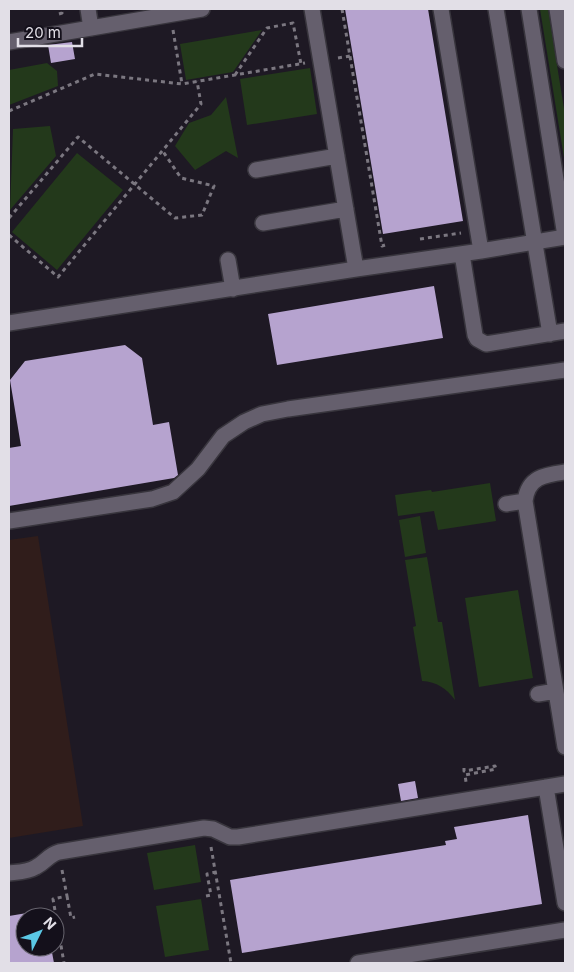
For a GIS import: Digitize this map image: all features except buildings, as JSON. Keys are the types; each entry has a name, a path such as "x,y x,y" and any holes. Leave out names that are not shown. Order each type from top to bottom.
{"street":[{"path":"88,9 92,28"},
{"path":"9,42 202,9"},
{"path":"312,9 356,270"},
{"path":"441,9 482,251"},
{"path":"462,254 477,339 486,344 558,332 535,242 496,9"},
{"path":"9,323 565,237 529,9"},
{"path":"557,9 565,61"},
{"path":"256,170 337,156"},
{"path":"264,223 346,209"},
{"path":"228,260 233,289"},
{"path":"9,521 152,498 173,492 198,469 223,436 244,422 262,414 565,370"},
{"path":"565,472 543,476 533,482 526,491 525,501 565,747"},
{"path":"506,504 525,501"},
{"path":"538,694 556,691"},
{"path":"9,873 30,870 38,866 50,855 60,852 131,847 204,828 213,829 230,837 238,837 565,784"},
{"path":"546,787 565,902"},
{"path":"358,963 565,930"}],"path":[{"path":"342,9 382,246 392,244"},
{"path":"170,14 182,84"},
{"path":"235,75 267,28 293,23 301,64"},
{"path":"9,111 95,74 182,84 350,56"},
{"path":"9,235 58,277 201,104 196,81"},
{"path":"9,218 78,137 175,218 202,216 214,186 181,178 162,150"},
{"path":"411,241 469,231"},
{"path":"464,768 464,771 495,766 496,770 465,775"},
{"path":"208,829 231,963"},
{"path":"60,852 70,918 75,917"},
{"path":"206,896 211,895 207,874 216,872"},
{"path":"64,963 53,899 67,896"}],"shaded area":[{"path":"38,536 83,826 9,838 9,540"}],"green space":[{"path":"540,9 548,9 565,115 565,164"},
{"path":"262,30 233,72 186,80 180,44"},
{"path":"47,63 57,71 58,86 9,105 9,70"},
{"path":"310,68 317,114 247,125 240,79"},
{"path":"226,97 238,158 226,151 195,170 175,146 189,123 211,115"},
{"path":"50,126 56,156 10,210 13,129"},
{"path":"77,153 123,190 57,270 12,232"},
{"path":"490,483 496,521 438,530 434,511 398,516 395,495 431,490 432,492"},
{"path":"420,516 426,553 405,557 399,520"},
{"path":"427,557 438,622 442,622 455,700 441,686 422,681 413,627 416,626 405,560"},
{"path":"518,590 533,678 479,687 465,598"},
{"path":"195,845 201,882 154,890 147,853"},
{"path":"201,899 209,950 165,957 156,906"}]}
